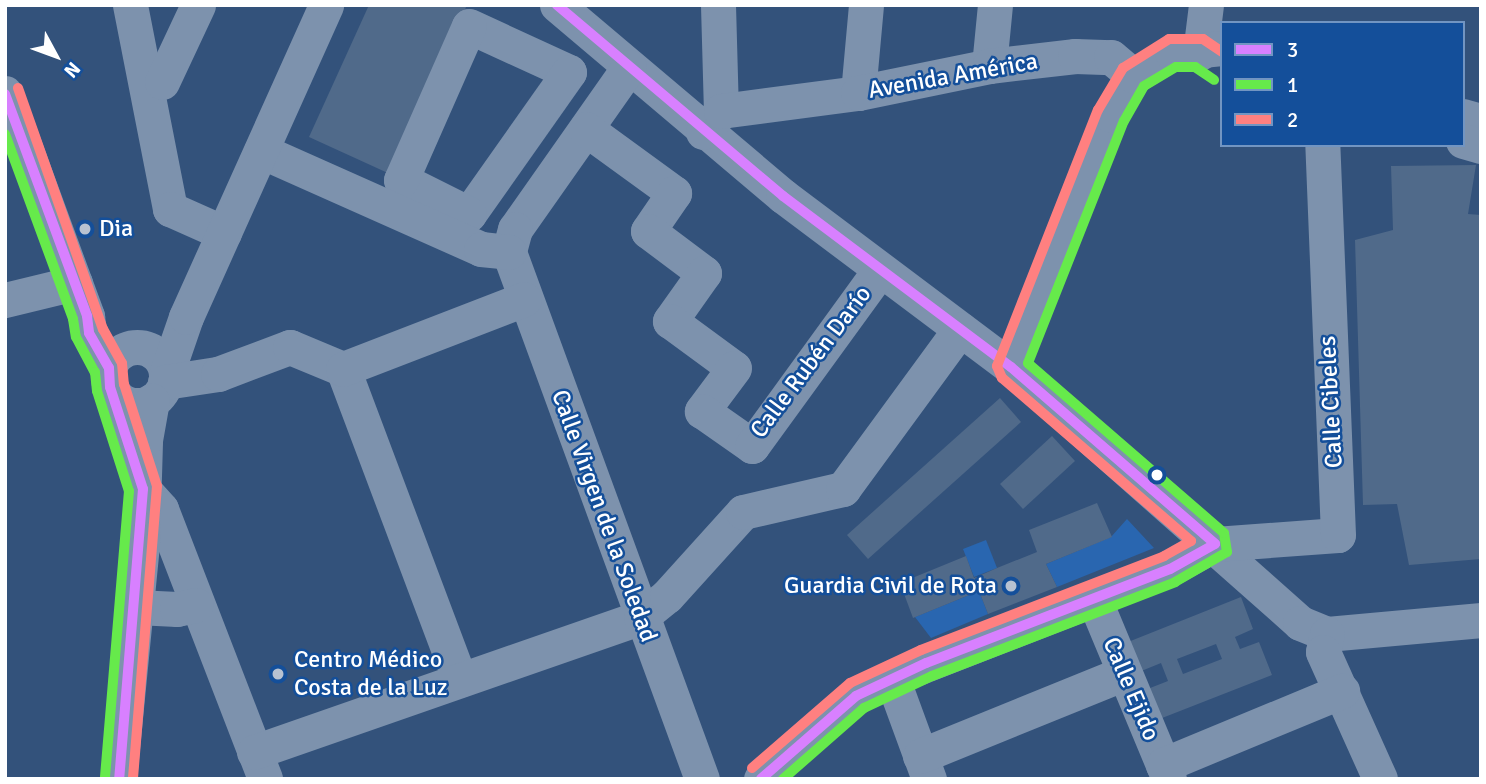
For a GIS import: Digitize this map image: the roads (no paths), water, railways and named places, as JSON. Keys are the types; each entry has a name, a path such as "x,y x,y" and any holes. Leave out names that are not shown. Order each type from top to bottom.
{"street":[{"path":"130,5 170,209 224,233"},
{"path":"163,82 198,5"},
{"path":"119,779 136,607 143,489 161,386 186,317 326,5"},
{"name":"Calle Rubén Darío","path":"556,5 629,67 712,121 872,263 1010,367 1215,544 1300,623 1326,634"},
{"path":"712,121 718,5"},
{"path":"858,93 866,5"},
{"path":"989,66 995,5"},
{"path":"1010,367 1111,115 1134,76 1172,53 1215,57 1206,5"},
{"path":"469,26 569,72 469,214 401,180 469,26"},
{"name":"Avenida América","path":"712,121 989,66 1075,55 1111,57 1134,76"},
{"path":"261,151 481,249 509,252 515,229 629,67"},
{"path":"5,93 87,316 89,334 124,365 133,405 161,386 218,374 290,347 343,369 524,299"},
{"name":"Calle Rubén Darío","path":"586,129 674,193 648,231 704,273 670,321 734,369 702,411 752,446 872,263"},
{"name":"Calle Cibeles","path":"1215,544 1338,535 1322,147"},
{"name":"Calle Virgen de la Soledad","path":"509,252 702,779"},
{"name":"Calle Rubén Darío","path":"768,393 872,263"},
{"path":"5,300 75,283"},
{"path":"124,365 186,317"},
{"path":"124,365 143,489 161,509 261,772 460,680 641,617 667,596 743,512 843,489 960,329"},
{"path":"124,365 160,359 161,386"},
{"path":"343,369 460,680"},
{"path":"761,779 856,696 892,678 1170,569 1215,544"},
{"name":"Calle Ejido","path":"1094,599 1166,772"},
{"path":"136,607 177,609 196,605"},
{"path":"1380,779 1323,652 1326,634 1481,620"},
{"path":"892,678 924,767 1124,673"},
{"path":"1166,772 1342,691"}],"place":[{"name":"Dia","path":"85,229"},
{"name":"Guardia Civil de Rota","path":"1011,586"},
{"name":"Centro Médico Costa de la Luz","path":"278,674"}]}
